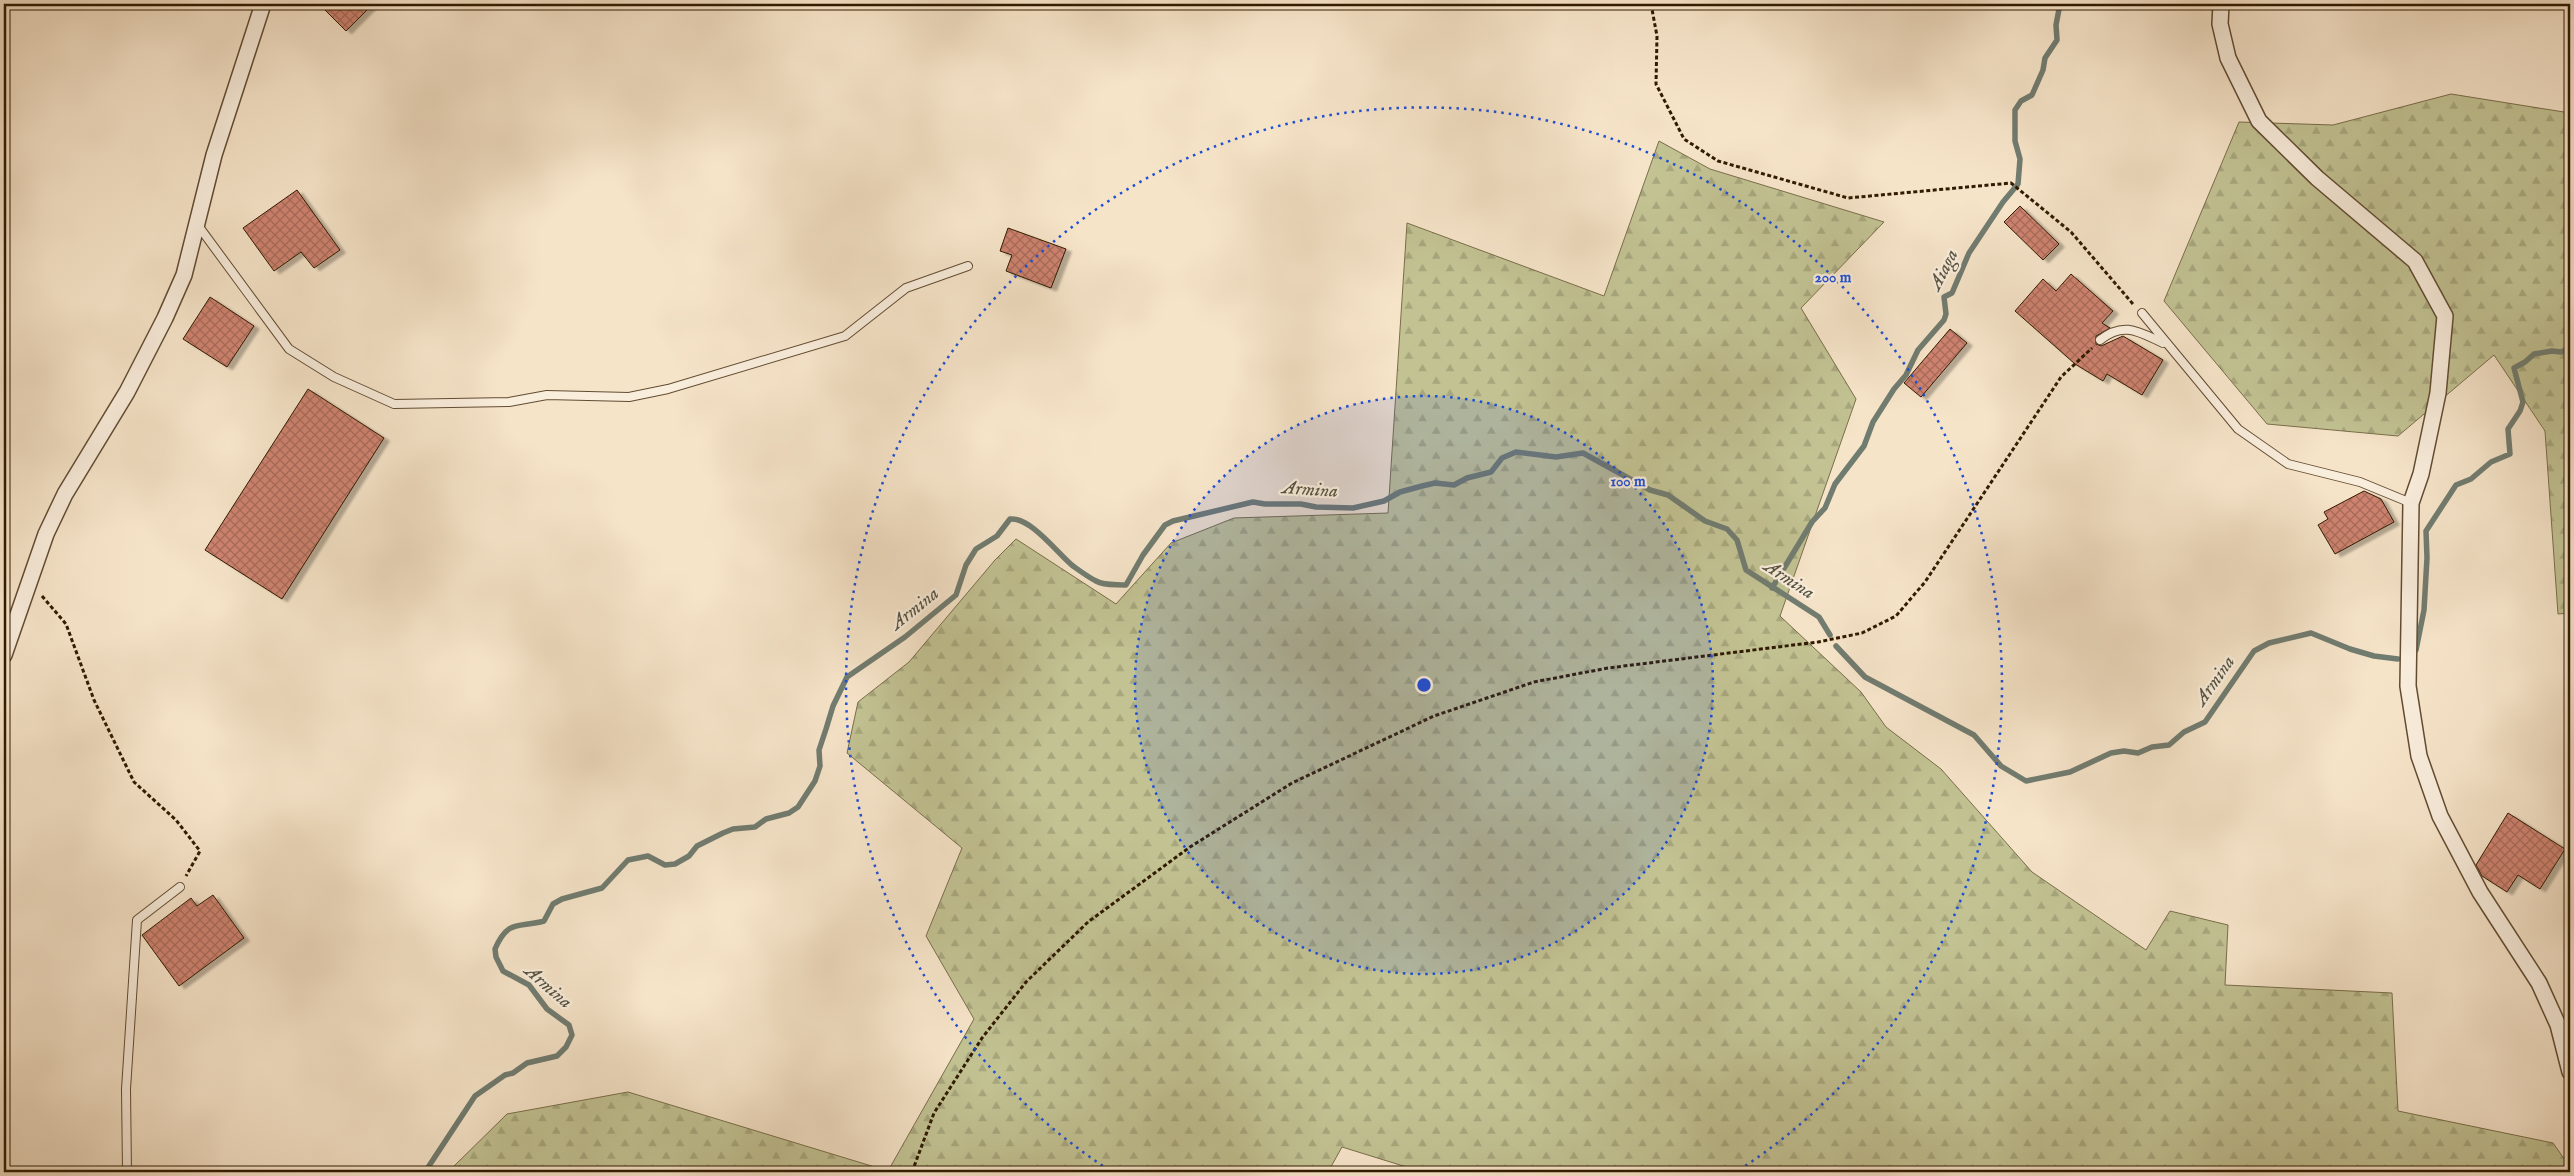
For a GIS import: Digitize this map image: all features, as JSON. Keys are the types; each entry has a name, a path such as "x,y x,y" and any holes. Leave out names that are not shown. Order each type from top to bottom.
{"street":[{"path":"4,655 46,534 65,494 127,392 165,318 184,275 214,155 263,4"},
{"path":"2221,4 2220,24 2228,58 2259,121 2317,178 2415,261 2445,316 2438,393 2421,474 2411,503 2408,686 2418,756 2440,816 2480,892 2539,983 2558,1026 2570,1072"}],"lane":[{"path":"197,224 289,349 334,377 394,404 509,402 547,395 629,397 668,389 845,336 906,288 968,266"},
{"path":"2142,314 2165,344 2238,429 2288,464 2360,482 2411,503"},
{"path":"2100,340 2111,331 2131,329 2165,344"},
{"path":"127,1172 126,1089 137,920 180,887"}],"path":[{"path":"1651,4 1657,36 1656,84 1684,139 1718,161 1848,198 2011,183 2071,232 2142,314"},
{"path":"912,1172 934,1112 982,1038 1026,982 1088,922 1190,847 1292,783 1434,716 1534,682 1608,668 1818,642 1862,633 1896,616 1925,582 2061,377 2100,340"},
{"path":"30,582 66,624 94,700 134,782 176,820 200,852 180,887"}],"green space":[{"path":"2451,94 2570,113 2570,613 2558,614 2545,431 2494,355 2398,436 2267,424 2164,301 2239,122 2333,125"},
{"path":"1659,141 1710,169 1884,222 1801,308 1856,399 1780,616 1861,692 1886,727 1941,769 2032,872 2146,950 2170,911 2228,925 2225,985 2392,993 2398,1111 2553,1143 2570,1167 2570,1172 1414,1172 1413,1169 1342,1147 1328,1172 448,1172 507,1114 628,1092 888,1171 974,1019 926,936 962,848 847,753 858,702 909,662 995,560 1016,539 1116,604 1171,543 1234,518 1388,513 1407,223 1604,296"}],"building":[{"path":"319,4 373,4 346,31"},
{"path":"297,190 340,250 314,268 301,252 274,271 243,228"},
{"path":"2020,206 2059,244 2043,260 2004,222"},
{"path":"1008,228 1066,249 1051,288 1006,271 1012,255 1000,251"},
{"path":"2071,274 2113,311 2102,323 2110,328 2096,336 2096,344 2101,346 2123,336 2163,360 2142,395 2107,374 2103,381 2075,364 2015,311 2043,279 2056,291"},
{"path":"210,297 254,326 227,367 183,339"},
{"path":"1950,329 1967,343 1921,397 1904,383"},
{"path":"308,389 384,438 282,599 205,550"},
{"path":"2364,491 2381,499 2394,522 2335,554 2318,525 2328,519 2324,512"},
{"path":"2508,813 2565,849 2540,889 2518,875 2507,892 2482,876 2476,865"},
{"path":"213,895 244,938 179,986 142,935 191,898 197,906"}],"waterway":[{"name":"Aiaga","path":"1772,588 1812,522 1825,508 1835,484 1864,446 1873,422 1894,389 1906,375 1918,350 1944,320 1946,314 1944,297 1952,293 1969,253 2003,202 2018,184 2020,159 2015,141 2015,110 2021,101 2032,95 2043,70 2045,58 2057,40 2056,25 2060,4"},
{"name":"Armina","path":"2416,650 2424,610 2427,558 2426,531 2456,485 2471,479 2491,462 2510,454 2508,429 2520,411 2523,402 2514,368 2534,354 2552,351 2561,352 2570,348"},
{"name":"Armina","path":"425,1172 475,1096 505,1075 513,1073 527,1063 557,1056 566,1047 572,1035 569,1025 547,1009 529,985 503,971 496,957 495,949 504,933 515,926 544,921 553,904 562,899 602,888 628,860 648,856 665,865 675,864 689,856 697,846 723,833 733,829 755,827 766,819 789,813 798,807 815,781 820,766 819,750 833,706 847,677 905,637 956,595 966,565 976,549 997,536 1010,519 1027,524 1044,537 1073,566 1099,583 1126,585 1143,555 1165,525 1173,521 1253,502 1353,508 1384,501 1400,492 1435,483 1454,485 1467,478 1491,472 1502,458 1516,452 1556,457 1583,453 1650,490 1668,495 1705,521 1727,529 1737,540 1746,570 1819,617 1830,635"},
{"name":"Armina","path":"1836,646 1865,677 1974,735 2001,766 2026,781 2070,772 2111,753 2124,751 2138,753 2152,747 2169,745 2184,732 2205,722 2254,651 2269,643 2311,633 2350,649 2374,656 2398,659"}]}
